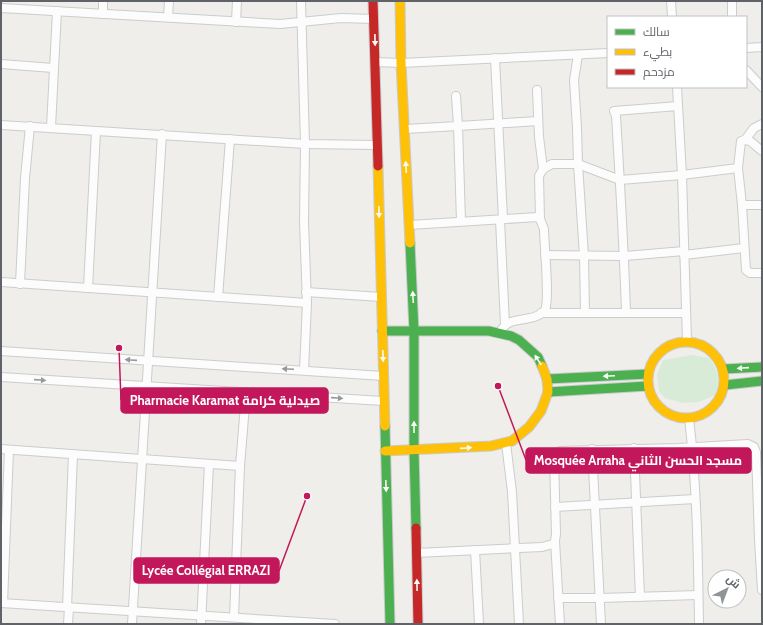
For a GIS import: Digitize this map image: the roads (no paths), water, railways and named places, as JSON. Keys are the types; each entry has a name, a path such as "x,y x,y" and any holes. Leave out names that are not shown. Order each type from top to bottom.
{"street":[{"path":"37,10 38,1"},
{"path":"103,1 103,14"},
{"path":"168,17 169,1"},
{"path":"236,22 237,1"},
{"path":"301,1 305,144 304,222 307,303 304,370"},
{"path":"374,1 383,401 390,624"},
{"path":"400,1 401,62 414,332 414,450 418,624"},
{"path":"671,1 672,16"},
{"path":"732,1 732,16"},
{"path":"1,8 280,24 340,18 374,19"},
{"path":"51,127 57,11"},
{"path":"747,48 762,47"},
{"path":"375,62 607,53"},
{"path":"578,55 574,80 584,256 585,313"},
{"path":"495,58 506,324"},
{"path":"1,64 53,68"},
{"path":"747,71 762,87"},
{"path":"677,88 682,175 686,341"},
{"path":"537,90 538,120 543,169"},
{"path":"456,96 461,221"},
{"path":"626,313 625,256 616,116 614,111 678,106"},
{"path":"404,129 538,120"},
{"path":"762,124 754,128 745,140 741,141 738,168 747,272 754,274 762,273"},
{"path":"1,125 230,138 305,144 378,145"},
{"path":"20,284 25,178 30,126"},
{"path":"88,288 96,131"},
{"path":"132,624 162,134"},
{"path":"218,297 230,138"},
{"path":"745,140 750,141 762,151"},
{"path":"541,313 546,307 547,296 544,229 540,219 539,176 543,169 552,164 578,164 620,180 682,175 738,168"},
{"path":"742,205 762,205"},
{"path":"409,225 461,221 531,218 540,219"},
{"path":"545,255 625,256 744,248"},
{"path":"1,282 307,303"},
{"path":"306,292 381,297"},
{"path":"500,332 509,321 530,318 541,313 686,313"},
{"path":"382,331 500,332 519,340 538,357 547,379 548,392 541,412 529,427 512,441 491,446 385,451"},
{"path":"686,341 699,343 710,349 718,358 724,369 725,385 721,398 713,408 702,415 689,418 678,418 658,406 652,397 648,386 648,374 651,364 657,354 676,342 686,341"},
{"path":"1,351 383,376"},
{"path":"724,369 762,367"},
{"path":"547,379 648,374"},
{"path":"1,377 383,401"},
{"path":"725,385 762,381"},
{"path":"548,392 648,386"},
{"path":"234,618 240,466 246,393"},
{"path":"689,418 695,499 699,624"},
{"path":"506,443 512,492 519,624"},
{"path":"560,624 555,540 554,462 555,455 560,451 752,445 756,452 759,473 758,540 762,590"},
{"path":"634,448 640,597"},
{"path":"592,449 601,624"},
{"path":"240,466 5,450 2,603 132,612 201,620 234,618 335,624"},
{"path":"68,624 73,454"},
{"path":"201,620 209,464"},
{"path":"555,507 695,499"},
{"path":"416,553 549,546 553,544 555,540"},
{"path":"475,550 479,624"},
{"path":"558,598 698,595"}],"place":[{"name":"Pharmacie Karamat صيدلية كرامة","path":"119,348"},
{"name":"Mosquée Arraha مسجد الحسن الثاني","path":"498,386"},
{"name":"Lycée Collégial ERRAZI","path":"307,496"}]}
